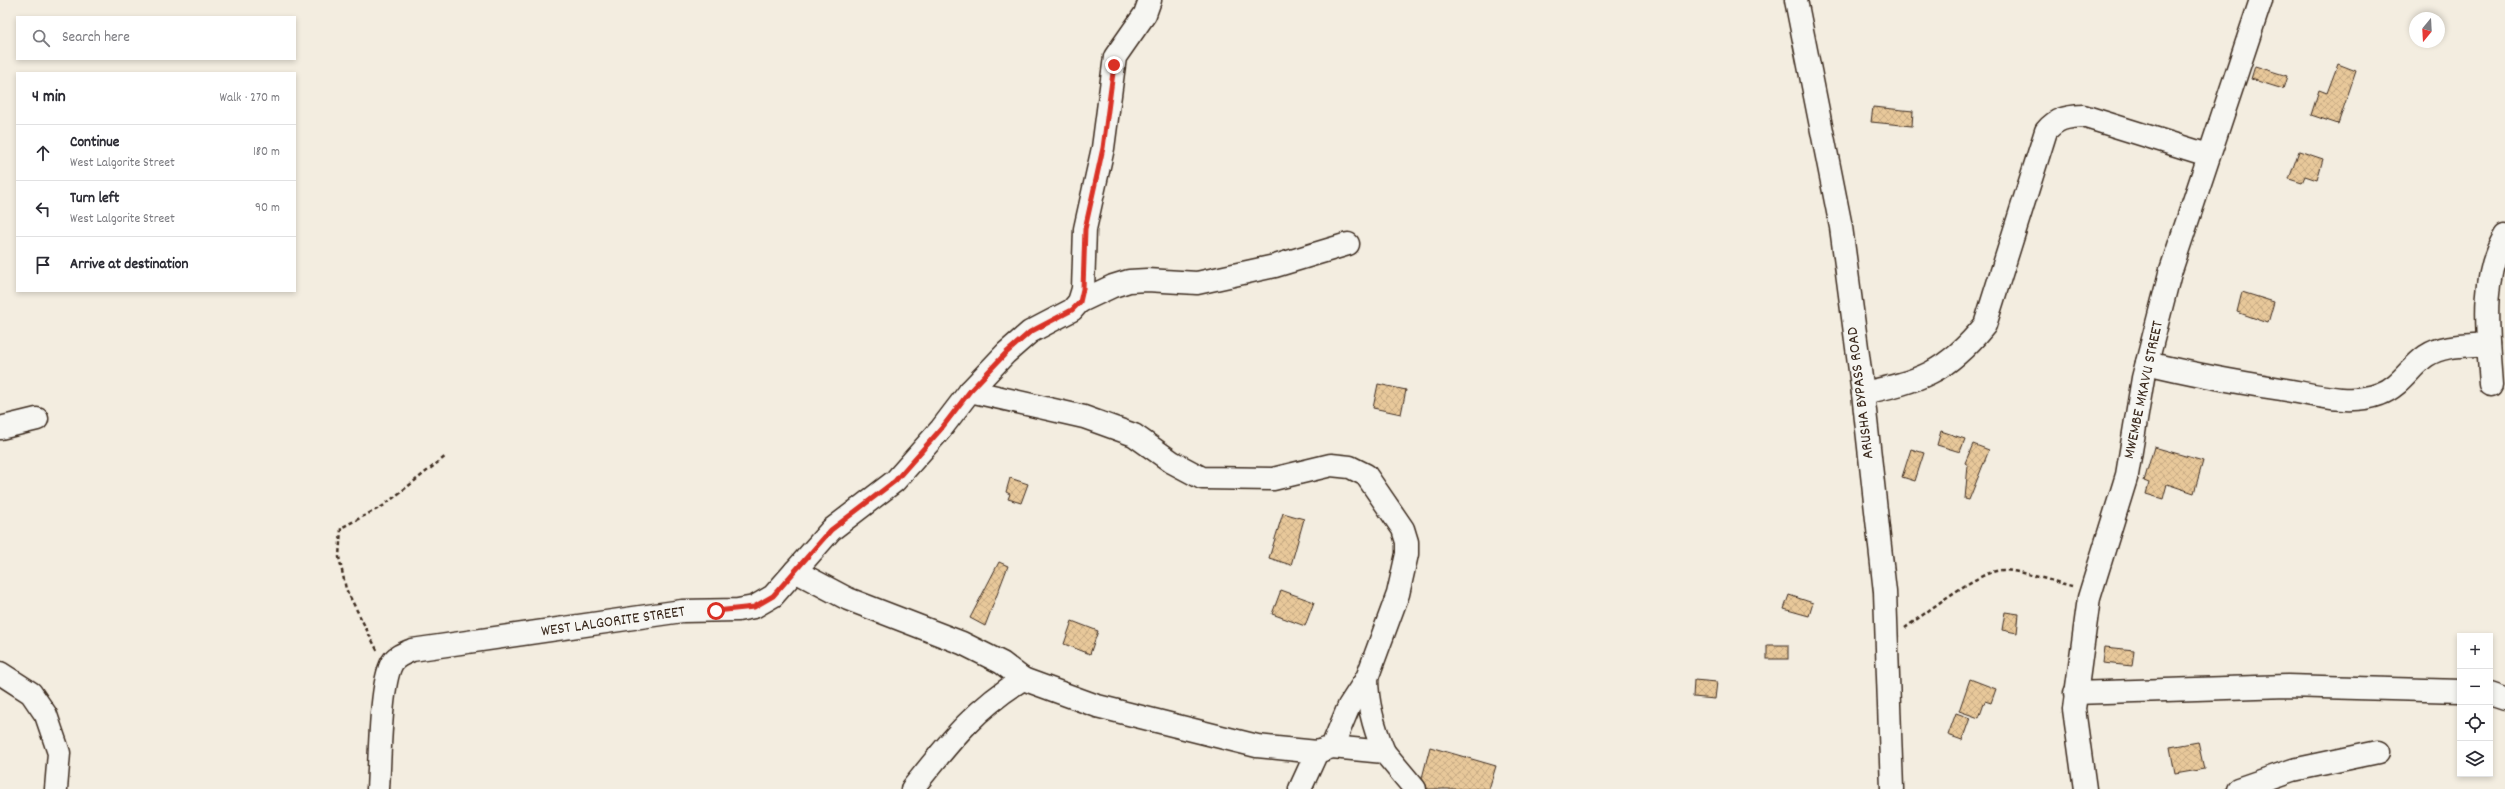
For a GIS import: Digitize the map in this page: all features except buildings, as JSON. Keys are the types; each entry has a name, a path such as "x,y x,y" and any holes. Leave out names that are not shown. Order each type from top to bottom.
{"street":[{"path":"1080,302 1083,289 1085,229 1103,148 1115,56 1145,14 1150,0"},
{"name":"ARUSHA BYPASS ROAD","path":"1796,0 1841,227 1863,393 1888,640 1892,789"},
{"name":"MWEMBE MKAVU STREET","path":"2085,789 2074,709 2075,693 2091,590 2127,475 2147,363 2170,273 2198,190 2208,155 2261,0"},
{"path":"1863,393 1904,384 1937,371 1975,338 1985,325 2046,131 2053,122 2064,117 2083,116 2208,155"},
{"path":"2491,385 2488,344 2488,308 2492,266 2505,236"},
{"name":"WEST LALGORITE STREET","path":"392,662 401,654 412,650 682,611 716,611 754,607 773,596 831,530 895,481 941,429 970,391 1030,332 1072,310 1080,302 1113,286 1129,281 1147,280 1197,283 1276,266 1348,244"},
{"path":"2147,363 2227,382 2331,398 2356,398 2380,394 2398,383 2426,356 2438,349 2488,344"},
{"path":"970,391 1084,417 1134,435 1172,462 1202,478 1273,479 1331,465 1350,467 1366,475 1403,529 1407,542 1407,554 1398,594 1367,678 1300,789"},
{"path":"0,428 37,419"},
{"path":"795,571 848,599 962,643 1002,663 1023,679 1097,706 1239,743 1384,752"},
{"path":"378,789 385,692 392,662"},
{"path":"0,673 31,693 46,715 59,753 56,789"},
{"path":"1367,678 1368,696 1376,732 1384,752 1415,789"},
{"path":"912,789 965,724 987,703 1023,679"},
{"path":"2075,693 2287,686 2457,691"},
{"path":"2493,695 2505,699"},
{"path":"2238,789 2293,770 2378,752"}],"path":[{"path":"392,662 381,657 346,588 340,557 341,528 383,506 446,456"},
{"path":"1888,640 1956,592 1989,574 2002,570 2091,590"}],"route":[{"path":"716,611 738,610 754,607 773,596 831,530 895,481 941,429 970,391 1006,353 1030,332 1072,310 1080,302 1083,289 1085,229 1091,196 1103,148 1109,92 1114,65"}]}
